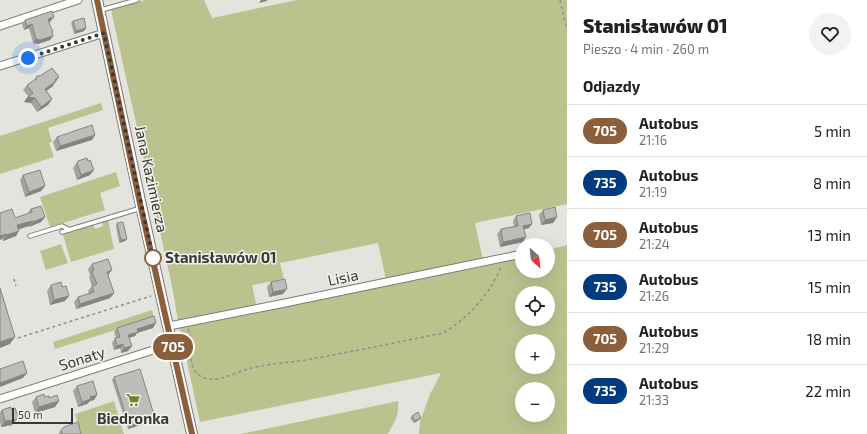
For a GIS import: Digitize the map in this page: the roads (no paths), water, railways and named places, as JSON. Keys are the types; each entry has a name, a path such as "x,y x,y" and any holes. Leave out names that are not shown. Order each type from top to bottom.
{"main road":[{"name":"Jana Kazimierza","path":"97,0 141,208 192,434"}],"street":[{"path":"0,26 78,0"},
{"path":"0,66 104,33"},
{"name":"Lisia","path":"168,326 288,303 515,255"},
{"name":"Sonaty","path":"0,399 172,344"}],"lane":[{"path":"99,10 137,0"},
{"path":"62,232 141,208"},
{"path":"30,236 59,227 64,227 70,230"}],"place":[{"name":"Stanisławów 01","path":"153,258"},
{"name":"Biedronka","path":"133,400"}]}
